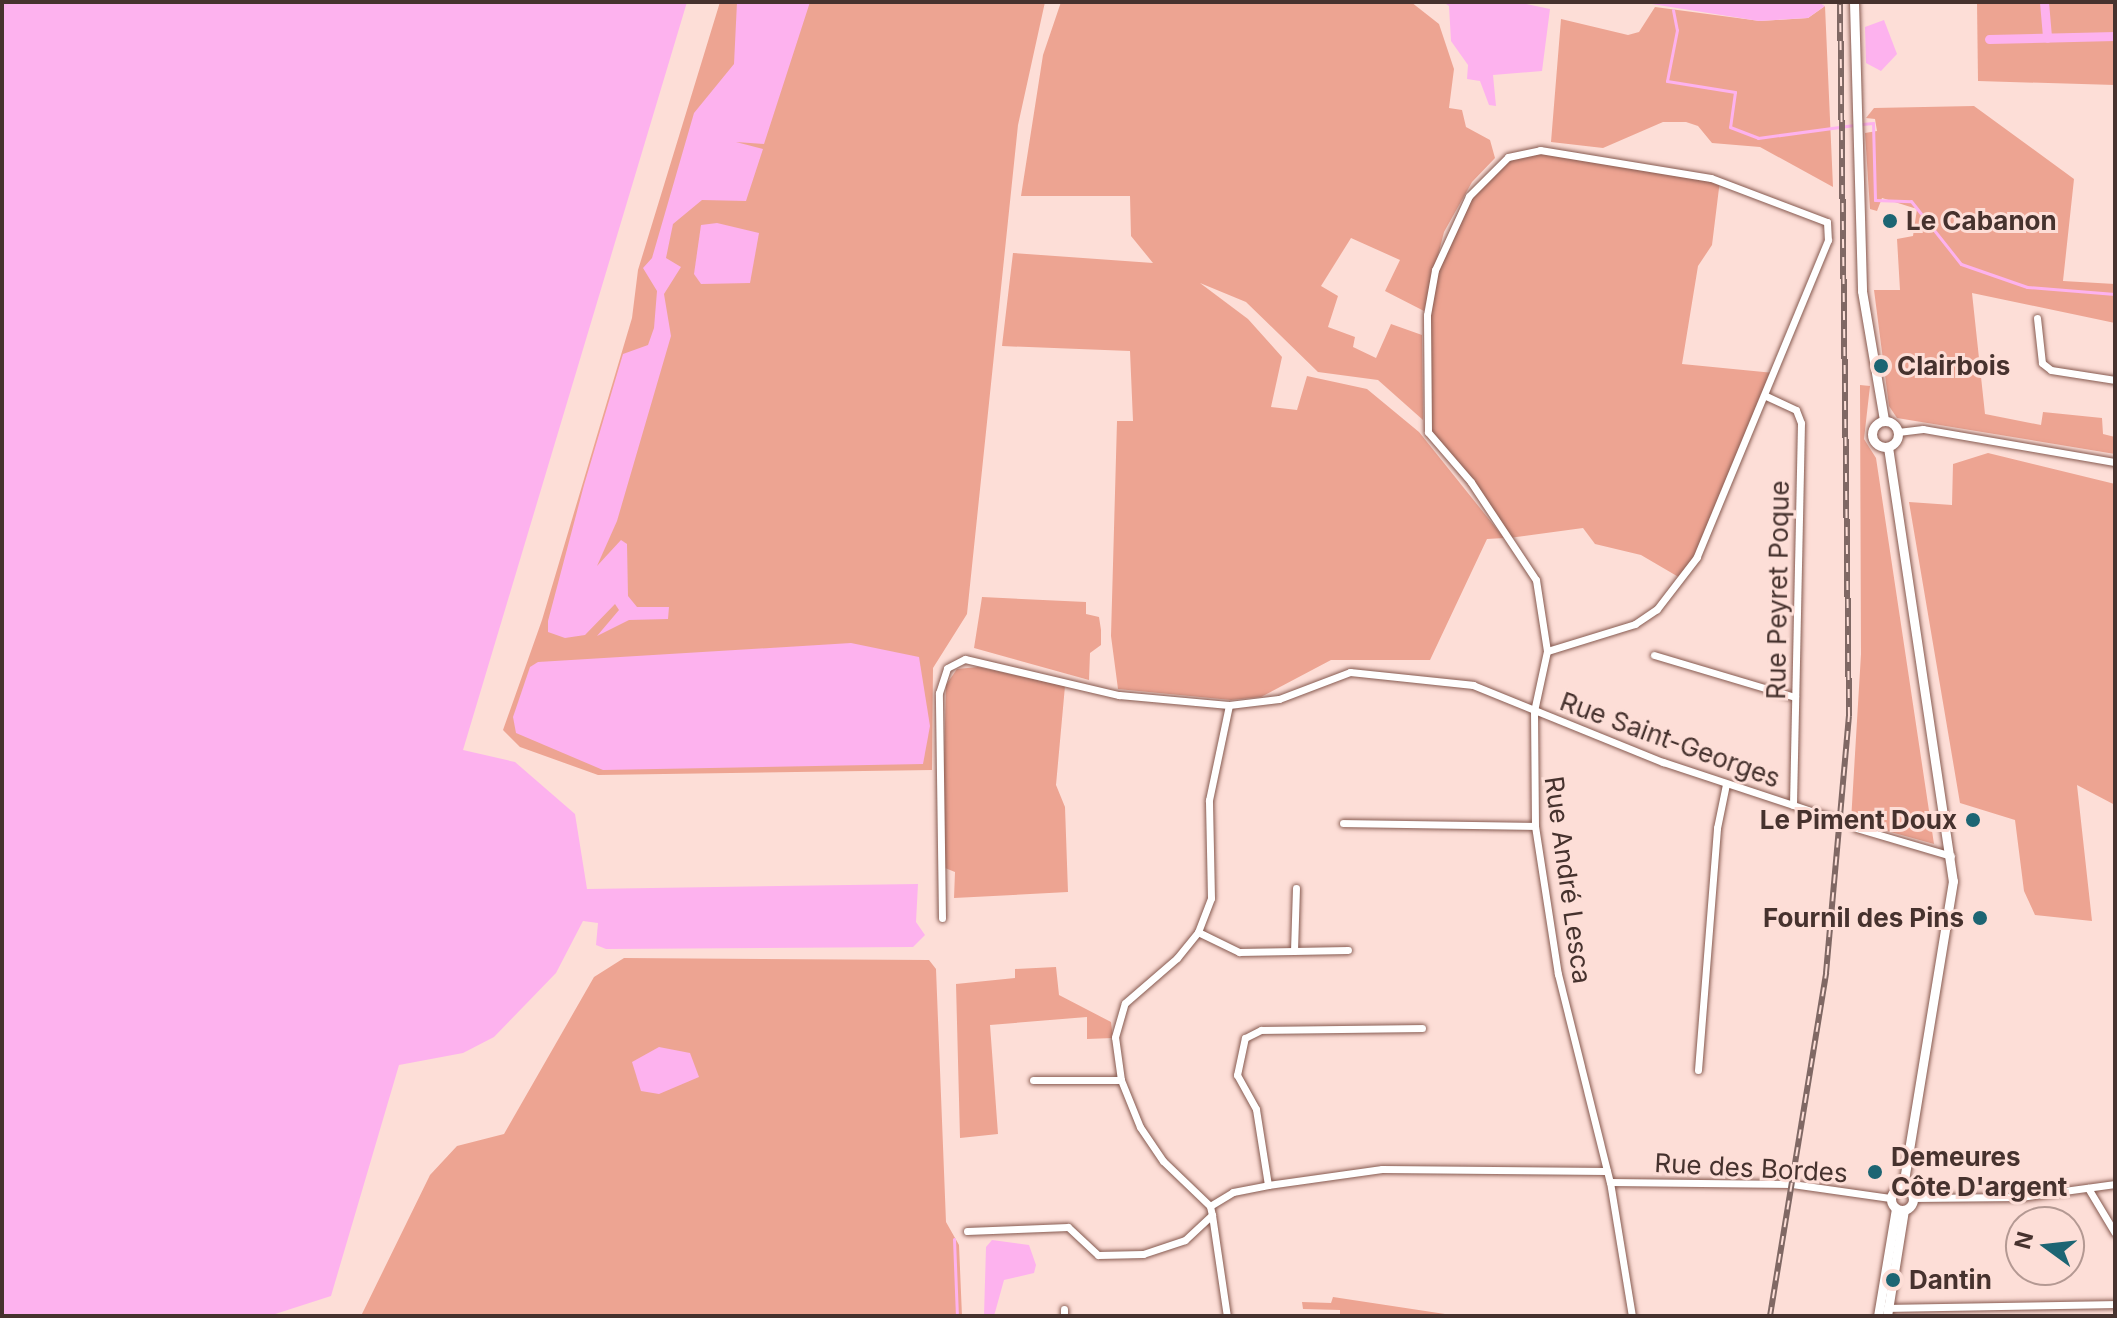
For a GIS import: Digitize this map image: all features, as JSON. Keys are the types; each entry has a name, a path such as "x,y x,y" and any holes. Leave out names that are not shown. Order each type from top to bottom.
{"main road":[{"path":"1854,2 1862,291 1884,420 1898,432 1888,447 1951,856 1948,939 1903,1187 1890,1198 1900,1209 1887,1312"},
{"path":"1884,420 1871,435 1888,447"},
{"path":"1878,1316 1900,1209 1913,1198 1903,1187"}],"street":[{"path":"1540,150 1720,180 1830,225 1766,396 1697,557 1667,598 1635,624 1547,651 1536,580 1471,482 1428,432 1427,315 1435,270 1469,196 1508,157 1540,150"},
{"path":"2037,318 2042,363 2051,370 2115,380"},
{"name":"Rue Peyret Poque","path":"1766,396 1796,410 1801,423 1793,805"},
{"path":"1898,432 1923,429 2115,462"},
{"name":"Rue André Lesca","path":"1547,651 1534,711 1535,826 1558,974 1610,1182 1632,1316"},
{"path":"1654,655 1795,697"},
{"name":"Rue Saint-Georges","path":"942,918 939,693 951,664 965,659 1119,695 1229,705 1279,699 1350,672 1473,685 1726,784 1832,818"},
{"path":"1227,1316 1211,1210 1150,1144 1121,1080 1115,1037 1120,1012 1198,932 1215,881 1209,800 1229,705"},
{"path":"1698,1070 1717,828 1726,784"},
{"path":"1343,823 1535,826"},
{"path":"1856,828 1951,856"},
{"path":"1294,951 1296,888"},
{"path":"1198,932 1239,952 1348,950"},
{"path":"1268,1185 1256,1109 1237,1075 1245,1038 1261,1030 1422,1028"},
{"path":"1033,1080 1121,1080"},
{"path":"967,1231 1060,1226 1073,1229 1098,1255 1143,1254 1185,1240 1211,1210 1233,1192 1268,1185 1382,1169 1607,1171"},
{"name":"Rue des Bordes","path":"1610,1182 1792,1184 1890,1198"},
{"path":"1913,1198 2020,1197 2115,1184"},
{"path":"2088,1188 2115,1233"},
{"path":"1887,1312 2114,1309"}],"shaded area":[{"path":"2,2 687,2 463,750 515,762 575,814 587,889 918,884 916,922 925,935 913,947 606,949 596,945 598,923 583,921 556,973 494,1037 463,1053 399,1065 331,1296 269,1316 2,1316"},
{"path":"720,2 1045,2 1018,125 967,614 933,668 932,770 598,775 520,747 503,730 542,620 632,318 638,270"},
{"path":"737,2 810,2 764,144 736,142 763,149 746,201 702,200 673,224 666,258 681,267 664,294 671,336 617,521 597,566 621,540 627,544 628,596 637,607 669,607 668,619 629,620 597,636 619,610 615,604 585,635 565,638 548,632 548,621 584,485 623,354 648,345 654,328 657,291 643,268 652,258 694,113 734,64"},
{"path":"1061,2 1411,2 1439,24 1454,69 1449,108 1462,110 1466,127 1490,140 1495,158 1472,182 1444,232 1424,311 1385,291 1400,260 1351,238 1321,286 1338,296 1328,327 1355,337 1353,347 1376,358 1391,324 1422,335 1423,420 1378,380 1318,372 1246,302 1200,283 1248,319 1282,357 1271,407 1297,410 1307,376 1367,389 1419,432 1504,538 1487,539 1430,660 1331,660 1261,697 1231,700 1118,689 1111,636 1117,421 1133,421 1130,351 1002,346 1013,253 1153,263 1131,236 1130,196 1021,196 1043,55"},
{"path":"1443,2 1517,2 1550,9 1542,71 1493,75 1496,106 1489,105 1480,81 1467,79 1468,65 1451,41 1449,6"},
{"path":"1639,2 1818,2 1825,6 1808,18 1759,21"},
{"path":"1977,2 2115,2 2115,85 1978,81"},
{"path":"1825,6 1833,187 1760,147 1712,143 1698,126 1686,122 1663,122 1603,148 1551,142 1561,19 1628,35 1639,32 1655,7 1760,21 1808,18"},
{"path":"1884,20 1897,54 1881,71 1866,63 1865,27"},
{"path":"1974,106 2074,179 2063,281 2115,284 2115,323 1972,293 1985,414 2041,425 2043,412 2102,418 2103,434 2115,437 2115,454 1897,418 1889,406 1874,290 1900,290 1897,239 1913,236 1917,209 1882,198 1877,211 1870,209 1865,133 1877,131 1875,119 1866,118 1874,108"},
{"path":"1526,151 1720,180 1712,245 1698,266 1682,364 1774,373 1697,557 1682,579 1641,555 1595,544 1583,528 1509,538 1428,432 1427,315 1435,270 1469,196 1496,167"},
{"path":"717,223 759,233 750,283 701,284 694,274 701,225"},
{"path":"1860,385 1870,386 1864,439 1876,458 1934,844 1851,821 1861,654"},
{"path":"1988,453 2115,484 2115,805 2077,785 2092,921 2035,915 2024,891 2015,820 1960,803 1909,502 1952,505 1953,464"},
{"path":"982,597 1086,602 1086,614 1099,617 1101,630 1101,645 1090,653 1089,680 974,648"},
{"path":"851,643 919,657 930,726 923,764 603,770 516,733 513,717 530,667 538,662"},
{"path":"978,667 1065,686 1056,785 1065,807 1068,892 954,898 955,872 945,868 942,845 946,685 957,669"},
{"path":"624,958 929,960 936,969 946,1222 959,1245 962,1316 361,1316 430,1175 457,1146 504,1134 594,977"},
{"path":"1056,967 1059,995 1111,1022 1113,1038 1087,1039 1087,1017 990,1025 998,1134 960,1138 956,984 1015,978 1015,969"},
{"path":"659,1047 690,1053 699,1077 659,1094 641,1091 632,1062"},
{"path":"992,1240 1029,1245 1036,1265 1034,1273 1004,1280 994,1316 984,1316 986,1247"},
{"path":"1333,1297 1445,1314 1340,1316 1340,1310 1303,1309 1302,1302 1331,1303"}],"waterway":[{"path":"2044,2 2047,38"},
{"path":"1673,10 1677,30 1667,81 1735,92 1730,127 1758,138 1854,125"},
{"path":"1989,39 2115,36"},
{"path":"1862,124 1873,123 1875,200 1911,201 1961,264 2027,287 2115,294"},
{"path":"954,1239 957,1316"}],"railway":[{"path":"1770,1316 1826,973 1849,716 1840,2"}],"place":[{"name":"Le Cabanon","path":"1890,221"},
{"name":"Clairbois","path":"1881,366"},
{"name":"Le Piment Doux","path":"1973,820"},
{"name":"Fournil des Pins","path":"1980,918"},
{"name":"Demeures Côte D'argent","path":"1875,1172"},
{"name":"Dantin","path":"1893,1280"}]}
